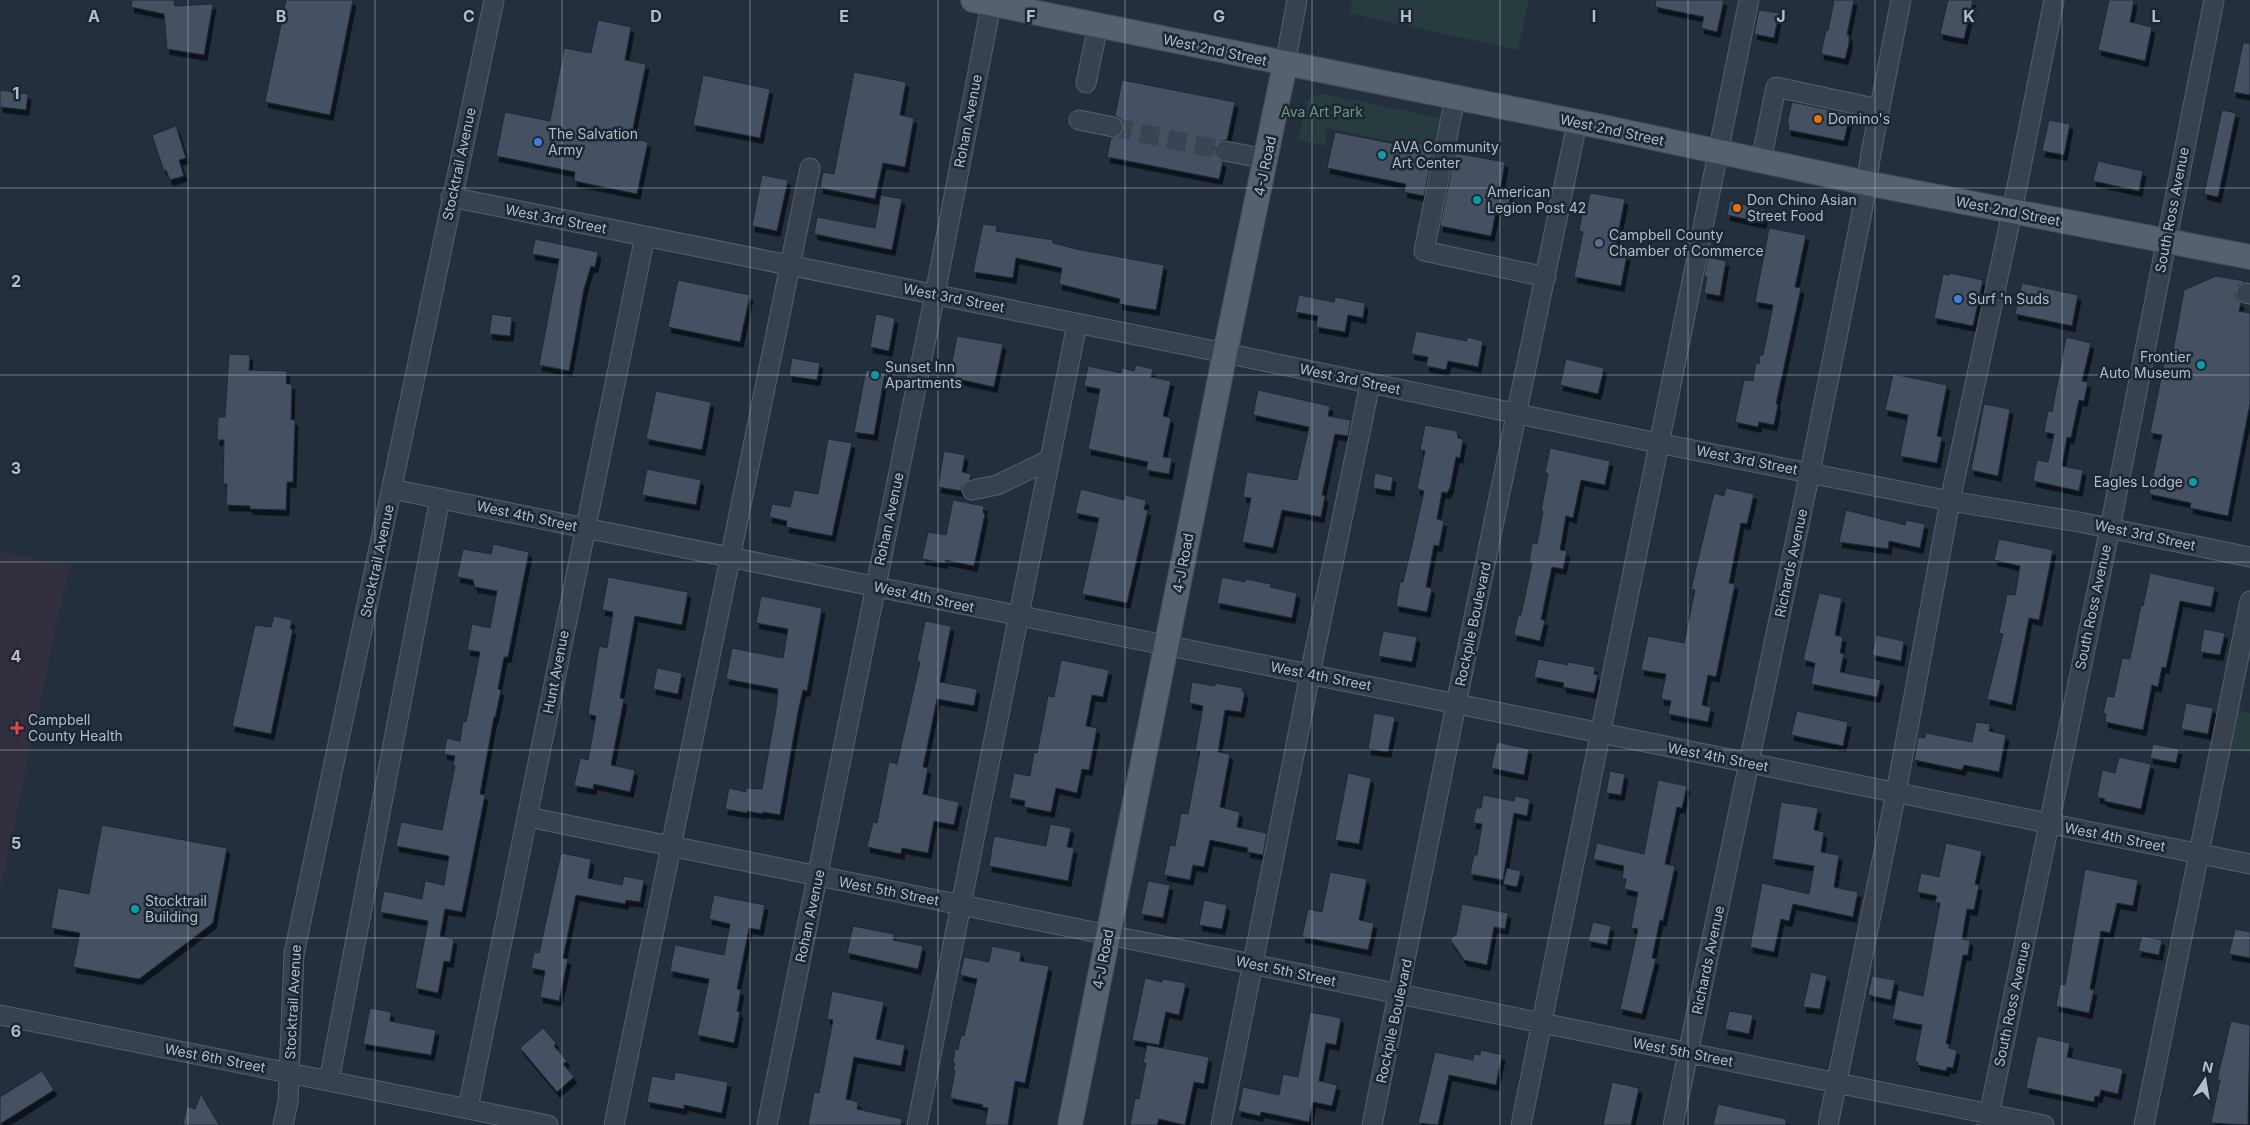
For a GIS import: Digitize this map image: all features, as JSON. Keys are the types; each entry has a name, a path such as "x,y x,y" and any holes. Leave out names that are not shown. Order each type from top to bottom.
{"main road":[{"name":"West 2nd Street","path":"985,1 1098,26 1866,183 2250,257"},
{"name":"4-J Road","path":"1070,1125 1285,64"}],"street":[{"name":"Stocktrail Avenue","path":"283,1125 288,1102 294,954 392,489 451,197 494,0"},
{"name":"4-J Road","path":"1285,64 1297,0"},
{"path":"1521,1125 1602,733 1658,443 1750,0"},
{"name":"Richards Avenue","path":"1673,1125 1810,472 1901,0"},
{"path":"1828,1125 1896,793 1950,501 2012,212 2054,0"},
{"name":"South Ross Avenue","path":"1988,1120 2110,528 2214,0"},
{"name":"Rohan Avenue","path":"767,1125 935,294 985,1"},
{"path":"1086,83 1098,26"},
{"path":"1761,161 1776,87 1879,109"},
{"path":"1455,98 1424,252 1546,277"},
{"path":"1079,120 1113,127"},
{"name":"Rockpile Boulevard","path":"1372,1125 1400,994 1456,704 1577,123"},
{"path":"1225,151 1266,160"},
{"path":"614,1125 670,846 732,558 810,168"},
{"name":"West 3rd Street","path":"451,197 1225,353 1658,443 1950,501 2110,528 2250,557"},
{"name":"Hunt Avenue","path":"468,1108 645,236"},
{"path":"917,1125 1077,324"},
{"path":"1221,1125 1310,674 1370,384"},
{"path":"972,490 997,485 1049,460"},
{"name":"West 4th Street","path":"392,489 2250,864"},
{"path":"328,1081 440,498"},
{"path":"2144,1125 2250,601"},
{"name":"West 5th Street","path":"528,817 1837,1083 1988,1120 2044,1125"},
{"name":"West 6th Street","path":"0,1015 548,1125"}],"shaded area":[{"name":"Campbell County Health","path":"0,551 69,566 0,891"}],"green space":[{"path":"1352,0 1529,0 1518,50 1349,13"},
{"name":"Ava Art Park","path":"1323,94 1440,118 1439,146 1402,138 1400,143 1327,128 1325,146 1298,140 1307,102 1312,96"},
{"path":"2237,710 2250,713 2250,753 2229,748"}],"building":[{"path":"132,0 174,0 175,6 213,4 204,55 167,49 164,14 131,7"},
{"path":"286,0 353,0 330,115 265,102"},
{"path":"1656,0 1724,0 1717,32 1701,28 1704,17 1655,7"},
{"path":"1834,0 1854,0 1847,35 1849,35 1849,44 1845,59 1821,54"},
{"path":"1948,0 1973,0 1964,39 1940,34"},
{"path":"2109,0 2134,0 2130,22 2152,27 2145,61 2098,50"},
{"path":"1759,10 1779,13 1774,38 1754,34"},
{"path":"598,20 631,27 625,60 646,64 631,138 648,142 637,194 574,181 575,172 496,156 505,112 550,121 564,48 591,53"},
{"path":"2243,43 2250,43 2250,95 2233,92"},
{"path":"854,72 906,82 900,115 914,118 905,167 883,163 875,199 820,188 823,172 834,174"},
{"path":"703,75 770,89 760,138 693,125"},
{"path":"1122,80 1235,102 1227,140 1221,141 1214,148 1215,155 1223,162 1219,179 1107,157 1111,138 1121,135 1124,129 1121,119 1115,116"},
{"path":"0,90 28,94 26,110 0,107"},
{"name":"Domino's","path":"1792,102 1850,114 1844,141 1788,130 1789,124 1787,124"},
{"path":"2222,110 2236,113 2218,197 2204,194"},
{"path":"2049,120 2070,124 2064,155 2042,151"},
{"path":"176,126 186,158 179,160 184,176 170,180 166,170 164,171 152,135"},
{"name":"AVA Community Art Center","path":"1335,132 1406,146 1407,141 1434,147 1424,196 1404,192 1406,184 1327,168"},
{"name":"American Legion Post 42","path":"1455,153 1505,162 1500,192 1511,194 1508,209 1497,207 1491,236 1440,226"},
{"path":"2098,161 2143,171 2139,191 2093,181"},
{"path":"762,175 788,180 777,231 752,226"},
{"name":"Campbell County Chamber of Commerce","path":"1590,193 1625,199 1614,253 1627,255 1621,286 1574,277 1583,232 1579,231 1582,214 1586,214"},
{"path":"881,195 902,199 892,250 814,234 817,217 875,228"},
{"name":"Don Chino Asian Street Food","path":"1730,201 1766,210 1763,223 1727,215"},
{"path":"983,224 997,226 996,231 1053,240 1053,243 1076,249 1164,265 1156,310 1119,304 1120,299 1059,284 1062,268 1016,258 1013,278 973,272"},
{"path":"1769,228 1806,235 1795,287 1801,288 1776,404 1778,405 1774,425 1759,422 1758,427 1735,422 1744,380 1753,381 1756,363 1759,364 1760,355 1763,355 1773,305 1755,302"},
{"path":"535,239 598,252 595,267 591,266 584,289 569,371 539,365 559,259 532,254"},
{"path":"1708,257 1726,261 1720,296 1704,293 1707,277 1704,276"},
{"name":"Surf 'n Suds","path":"1950,273 1983,280 1973,326 1934,318 1943,274 1949,275"},
{"name":"Frontier Auto Museum","path":"2216,276 2245,281 2238,286 2235,296 2241,303 2239,311 2250,313 2250,404 2228,516 2190,508 2191,503 2149,494 2162,435 2150,433 2167,349 2173,351 2184,290"},
{"path":"678,280 750,295 740,342 668,327"},
{"path":"2022,283 2078,295 2072,326 2015,314"},
{"path":"1299,295 1334,302 1335,297 1365,303 1363,318 1348,315 1345,332 1316,327 1318,316 1295,312"},
{"path":"492,314 512,317 510,336 489,334"},
{"path":"876,314 895,318 889,351 870,347"},
{"path":"1416,331 1467,341 1467,337 1483,341 1478,367 1448,361 1446,370 1426,366 1428,357 1411,354"},
{"path":"957,336 1003,344 994,387 949,377"},
{"path":"2066,337 2091,343 2082,381 2088,382 2084,401 2079,400 2071,438 2067,437 2062,466 2083,470 2079,491 2033,481 2037,460 2048,462 2054,434 2044,432 2048,411 2052,412"},
{"path":"229,354 250,355 249,370 287,371 286,384 292,384 291,420 295,420 293,482 287,482 286,510 250,509 250,506 226,505 227,484 223,484 224,440 217,440 218,417 225,417"},
{"path":"792,358 820,363 817,380 789,376"},
{"path":"1566,359 1604,368 1598,394 1560,385"},
{"path":"1136,365 1153,369 1151,377 1171,381 1163,416 1171,418 1163,457 1172,458 1169,474 1146,470 1148,462 1088,449 1100,389 1084,386 1088,366 1121,373 1122,368 1134,371"},
{"path":"866,370 885,373 874,435 854,432"},
{"path":"1893,374 1947,385 1937,436 1942,437 1937,463 1900,456 1908,415 1885,410"},
{"path":"1258,390 1330,406 1328,416 1351,420 1348,436 1335,434 1322,495 1325,496 1321,517 1282,510 1273,548 1242,542 1251,498 1243,497 1247,472 1297,480 1309,427 1253,415"},
{"path":"656,391 711,402 702,450 646,439"},
{"path":"1984,404 2010,409 1998,476 1971,470"},
{"path":"1425,425 1457,431 1458,438 1463,439 1460,458 1456,457 1450,488 1447,493 1442,492 1437,519 1444,521 1439,546 1434,545 1426,587 1432,588 1427,612 1396,606 1400,582 1403,582 1424,491 1417,489 1425,451 1420,450"},
{"path":"828,439 852,443 832,536 786,527 787,521 769,517 772,504 790,507 794,490 818,494"},
{"path":"1550,448 1610,461 1605,485 1581,480 1573,518 1566,516 1560,550 1567,551 1563,569 1552,567 1541,620 1545,620 1540,641 1514,635 1518,615 1521,615 1532,563 1529,563 1532,543 1537,544 1548,474 1545,473"},
{"path":"944,451 965,455 962,472 971,474 970,479 962,486 961,491 938,487"},
{"path":"647,469 701,480 696,505 642,495"},
{"path":"1375,473 1393,477 1391,491 1373,488"},
{"path":"1726,488 1754,494 1747,524 1741,523 1729,583 1735,584 1716,677 1708,675 1702,705 1711,707 1708,722 1668,714 1671,701 1661,699 1666,674 1641,670 1648,636 1684,643 1695,590 1691,589 1714,493 1724,496"},
{"path":"1081,489 1124,500 1125,495 1146,500 1144,510 1148,510 1127,603 1082,594 1099,518 1075,513"},
{"path":"953,500 984,506 983,513 985,514 974,566 945,560 945,563 922,559 928,532 946,535"},
{"path":"1846,510 1905,525 1906,520 1925,524 1920,548 1889,541 1888,549 1839,542"},
{"path":"1999,539 2053,550 2039,620 2029,618 2012,705 1987,699 2003,634 1999,633 2007,594 2015,595 2020,566 1994,560"},
{"path":"493,544 529,552 508,657 504,657 498,689 501,690 494,717 480,794 485,795 462,912 445,909 440,936 454,939 450,962 444,961 438,993 415,988 428,921 380,912 384,891 422,899 425,881 444,885 449,856 396,846 401,822 442,830 455,766 453,766 455,756 444,754 447,738 460,741 463,721 466,722 480,652 467,650 472,624 490,628 497,591 475,587 473,580 457,577 463,549 491,554"},
{"path":"2150,573 2215,587 2211,607 2180,601 2166,668 2162,667 2158,687 2152,685 2143,730 2105,722 2106,714 2103,713 2107,696 2114,697 2122,658 2130,659 2141,605 2143,606"},
{"path":"608,577 688,592 682,625 635,616 620,698 624,699 611,765 635,770 630,792 594,784 593,789 574,786 580,758 588,760 596,716 588,714 599,646 607,648 613,612 602,610"},
{"path":"1222,577 1245,582 1246,579 1271,584 1270,587 1297,593 1292,618 1217,603"},
{"path":"1819,593 1842,598 1835,635 1843,637 1840,653 1844,654 1840,672 1881,680 1877,697 1811,684 1815,663 1803,660"},
{"path":"761,596 822,608 807,691 803,690 798,712 780,815 747,811 747,813 725,809 729,788 746,792 746,788 762,789 776,709 778,689 726,679 732,648 783,658 788,629 756,623"},
{"path":"274,616 292,620 290,629 293,629 271,734 232,726 255,625 271,627"},
{"path":"925,621 951,626 940,682 977,689 974,706 937,699 923,767 928,768 923,794 959,802 954,825 934,821 928,853 902,848 901,854 867,847 873,822 877,823 889,762 897,764 920,662 917,661"},
{"path":"2204,629 2225,633 2220,655 2200,652"},
{"path":"1383,631 1417,637 1412,662 1378,656"},
{"path":"1876,635 1904,641 1901,661 1872,655"},
{"path":"1538,659 1568,665 1568,662 1595,667 1594,674 1598,675 1594,693 1563,687 1564,683 1534,677"},
{"path":"1061,660 1109,670 1103,697 1092,695 1086,726 1097,728 1089,770 1082,769 1077,793 1056,788 1051,812 1024,807 1025,801 1009,798 1014,773 1030,776 1034,752 1037,753 1048,696 1054,697"},
{"path":"657,668 682,673 678,694 653,689"},
{"path":"1192,682 1215,686 1215,683 1243,688 1242,692 1245,692 1241,712 1225,710 1218,752 1230,754 1220,807 1240,812 1237,827 1267,833 1263,855 1247,852 1248,848 1210,840 1204,867 1193,865 1190,880 1164,875 1170,845 1175,846 1181,813 1188,814 1200,751 1195,751 1203,706 1189,703"},
{"path":"2186,703 2213,708 2208,734 2181,729"},
{"path":"1797,711 1848,722 1843,746 1791,735"},
{"path":"1374,713 1395,717 1388,752 1368,749"},
{"path":"1976,722 1990,724 1989,731 2006,735 1999,772 1964,765 1962,770 1914,760 1918,737 1925,738 1926,733 1972,742"},
{"path":"1497,742 1529,749 1524,775 1491,768"},
{"path":"2153,744 2179,749 2176,763 2150,758"},
{"path":"2119,757 2151,764 2141,809 2104,801 2105,799 2097,797 2102,770 2115,773"},
{"path":"1610,771 1625,774 1621,795 1606,793"},
{"path":"1348,773 1371,778 1359,844 1335,840"},
{"path":"1658,780 1687,786 1682,808 1677,807 1665,864 1675,866 1663,921 1660,920 1652,958 1656,959 1642,1014 1620,1009 1638,929 1631,928 1638,892 1624,889 1626,879 1622,878 1624,866 1593,859 1597,843 1644,854"},
{"path":"1483,795 1514,801 1515,796 1530,799 1527,816 1514,813 1503,880 1470,874 1474,855 1477,855 1482,824 1473,823 1476,808 1481,808"},
{"path":"1781,802 1818,808 1814,830 1824,832 1821,852 1839,855 1834,887 1858,892 1853,917 1793,904 1789,921 1781,919 1774,952 1750,947 1762,883 1809,894 1814,866 1772,859"},
{"path":"1050,824 1071,828 1067,847 1074,848 1068,881 989,866 994,836 1046,846"},
{"name":"Stocktrail Building","path":"102,825 227,848 213,923 139,979 73,967 80,933 51,928 58,888 89,894"},
{"path":"1946,843 1982,851 1975,884 1979,885 1974,910 1967,909 1962,939 1970,940 1968,955 1963,955 1946,1044 1949,1044 1949,1048 1957,1050 1953,1068 1947,1067 1946,1071 1917,1065 1918,1062 1915,1061 1922,1025 1892,1019 1898,990 1923,996 1940,903 1935,902 1937,896 1917,892 1921,873 1939,877"},
{"path":"561,853 591,859 588,878 622,885 624,876 644,880 640,902 626,900 625,904 576,895 563,958 568,959 559,1001 540,997 545,971 531,968 534,952 539,953"},
{"path":"1507,868 1521,871 1517,887 1503,884"},
{"path":"2085,869 2138,880 2133,906 2117,903 2110,933 2101,931 2090,989 2094,990 2089,1013 2056,1006 2060,984 2065,985"},
{"path":"1330,872 1367,879 1359,920 1374,923 1368,950 1302,937 1308,909 1322,912"},
{"path":"1148,881 1170,885 1163,918 1141,914"},
{"path":"714,895 765,905 760,930 749,928 737,989 741,990 737,1011 740,1012 734,1043 697,1035 709,979 670,971 675,945 724,955 730,924 709,919"},
{"path":"1204,900 1227,905 1222,929 1199,925"},
{"path":"1462,904 1508,913 1505,929 1494,927 1487,965 1464,960 1450,939 1456,935"},
{"path":"1593,922 1611,926 1607,945 1588,941"},
{"path":"853,926 894,934 893,940 923,946 918,969 847,953"},
{"path":"2235,929 2250,932 2250,958 2229,954"},
{"path":"2142,936 2162,940 2159,955 2138,951"},
{"path":"992,946 1021,952 1020,961 1049,966 1025,1083 1015,1081 1008,1125 985,1125 988,1108 982,1107 983,1105 950,1098 955,1071 953,1070 955,1063 953,1062 955,1049 958,1050 961,1035 964,1036 977,979 960,975 964,957 989,962"},
{"path":"1811,972 1827,976 1820,1009 1803,1007"},
{"path":"1872,976 1895,980 1891,1000 1868,995"},
{"path":"1145,978 1162,982 1163,979 1186,983 1179,1015 1166,1012 1159,1045 1132,1040"},
{"path":"832,991 884,1002 876,1039 905,1045 901,1066 854,1057 846,1099 858,1102 857,1109 902,1119 901,1125 808,1125 814,1092 819,1093 833,1020 827,1019"},
{"path":"370,1008 391,1012 390,1021 436,1030 431,1055 363,1044"},
{"path":"1729,1011 1753,1015 1749,1034 1725,1029"},
{"path":"1310,1012 1341,1018 1336,1045 1326,1043 1319,1081 1337,1085 1332,1106 1313,1102 1309,1122 1261,1112 1260,1116 1238,1111 1243,1087 1279,1095 1283,1074 1298,1077"},
{"path":"2231,1021 2250,1025 2248,1125 2211,1123 2220,1080 2217,1080"},
{"path":"543,1028 556,1043 554,1046 567,1061 563,1064 574,1077 557,1092 520,1048"},
{"path":"2037,1036 2070,1043 2067,1057 2123,1069 2118,1094 2101,1090 2099,1097 2095,1096 2094,1102 2026,1088"},
{"path":"1147,1045 1209,1057 1204,1084 1194,1082 1185,1125 1159,1119 1157,1125 1130,1125 1135,1098 1139,1099 1146,1063 1143,1063"},
{"path":"1481,1050 1502,1055 1496,1085 1449,1075 1438,1125 1418,1123 1435,1052 1473,1060 1474,1054 1480,1055"},
{"path":"42,1071 54,1090 0,1124 0,1097"},
{"path":"675,1072 728,1082 722,1113 684,1105 684,1109 647,1102 652,1076 674,1080"},
{"path":"1612,1082 1639,1088 1631,1125 1603,1125"},
{"path":"201,1094 219,1125 183,1125 187,1106 195,1109"},
{"path":"1718,1104 1786,1119 1786,1125 1713,1125"}],"tunnel":[{"path":"1113,127 1225,151"}],"place":[{"name":"Domino's","path":"1818,119"},
{"name":"The Salvation Army","path":"538,142"},
{"name":"AVA Community Art Center","path":"1382,155"},
{"name":"American Legion Post 42","path":"1477,200"},
{"name":"Don Chino Asian Street Food","path":"1737,208"},
{"name":"Campbell County Chamber of Commerce","path":"1599,243"},
{"name":"Surf 'n Suds","path":"1958,299"},
{"name":"Frontier Auto Museum","path":"2201,365"},
{"name":"Sunset Inn Apartments","path":"875,375"},
{"name":"Eagles Lodge","path":"2193,482"},
{"name":"Campbell County Health","path":"17,728"},
{"name":"Stocktrail Building","path":"135,909"}]}
